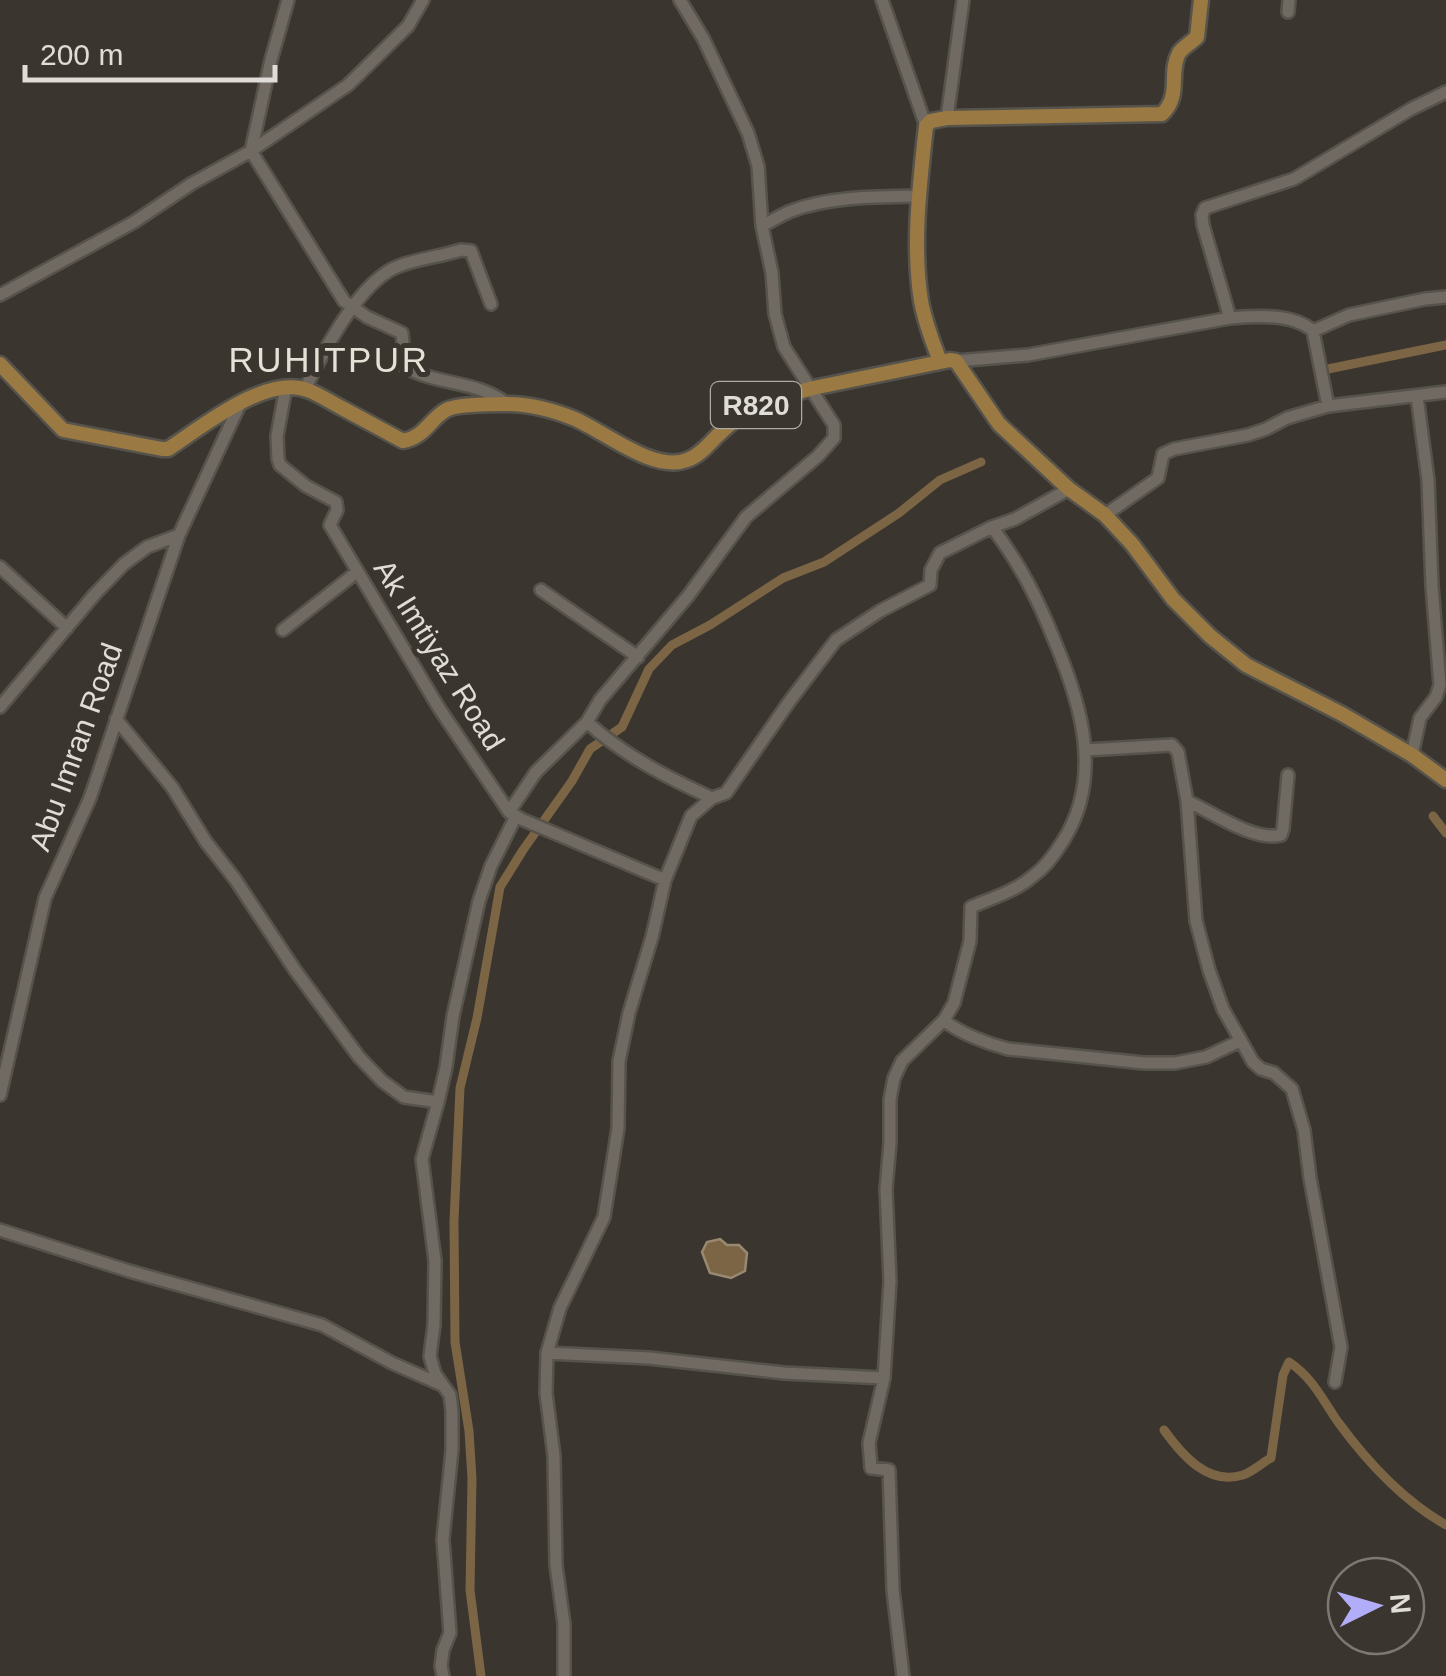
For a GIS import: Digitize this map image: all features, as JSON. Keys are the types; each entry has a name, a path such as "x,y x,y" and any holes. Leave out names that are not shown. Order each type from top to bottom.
{"main road":[{"path":"940,361 928,328 918,273 919,196 926,126 947,118 1162,114 1173,99 1178,56 1198,37 1201,0"},
{"path":"956,361 999,424 1069,489 1105,515 1132,544 1172,599 1210,636 1246,665 1412,754 1446,780"},
{"name":"R820","path":"0,364 63,430 162,449 240,404 286,387 305,388 403,441 417,436 446,410 462,406 541,407 668,464 695,456 759,403 813,388 956,361"}],"street":[{"path":"288,0 251,151 344,301 402,333 405,367 451,384 487,390 507,404"},
{"path":"0,295 134,222 190,184 251,151 348,85 408,26 423,0"},
{"path":"442,1676 443,1650 450,1633 443,1540 453,1426 450,1396 435,1374 430,1356 435,1261 422,1158 446,1066 479,901 491,866 536,772 587,722 614,682 688,596 746,517 834,438 834,425 784,347 762,226 758,166 748,133 703,38 680,0"},
{"path":"882,0 926,126"},
{"path":"947,118 963,0"},
{"path":"1230,318 1204,225 1205,208 1294,179 1446,92"},
{"path":"762,226 810,205 877,196 919,196"},
{"path":"305,388 361,294 398,266 461,250 471,252 492,304"},
{"path":"1312,331 1349,315 1446,297"},
{"path":"956,361 1028,355 1259,316 1304,323 1312,331 1328,406"},
{"name":"Ak Imtiyaz Road","path":"286,387 278,436 280,465 306,486 336,502 330,525 439,708 516,816"},
{"path":"1105,515 1158,478 1162,454 1174,449 1266,429 1287,418 1328,406 1446,392"},
{"path":"1412,754 1420,718 1440,686 1428,480 1416,396"},
{"name":"Abu Imran Road","path":"0,1095 45,898 90,798 179,535 240,404"},
{"path":"564,1676 546,1353 560,1308 604,1217 618,1128 619,1061 629,1013 665,880 691,816 712,798 726,793 836,640 930,585 930,570 940,554 1069,489"},
{"path":"902,1676 893,1590 889,1470 871,1468 869,1443 884,1378 890,1282 886,1189 894,1078 902,1062 944,1020 954,1003 970,941 971,907 1032,878 1052,859 1072,828 1083,798 1087,762 1072,681 1034,590 992,527"},
{"path":"0,706 124,564 147,547 179,535"},
{"path":"0,567 67,628"},
{"path":"282,630 358,572"},
{"path":"542,590 638,656"},
{"path":"116,719 172,787 206,842 359,1057 404,1097 438,1102"},
{"path":"587,722 675,781 712,798"},
{"path":"1086,750 1172,745 1178,752 1188,801 1196,920 1218,996 1253,1062 1292,1089 1300,1112 1340,1347 1335,1382"},
{"path":"1188,801 1232,824 1273,837 1280,835 1283,828 1288,775"},
{"path":"516,816 665,880"},
{"path":"944,1020 955,1030 1008,1049 1144,1064 1175,1064 1206,1057 1240,1041"},
{"path":"0,1230 128,1271 322,1325 442,1385"},
{"path":"546,1353 884,1378"}],"shaded area":[{"path":"720,1239 727,1245 739,1245 747,1253 745,1271 731,1278 710,1273 702,1252 707,1242"}],"waterway":[{"path":"1323,370 1446,345"},
{"path":"481,1676 470,1590 469,1431 455,1342 454,1221 460,1088 477,1018 500,887 590,749 622,727 649,669 672,645 783,578 824,562 899,513 940,480 981,462"},
{"path":"1433,816 1446,833"},
{"path":"1164,1430 1188,1458 1207,1472 1230,1477 1250,1472 1271,1458 1283,1375 1289,1362 1311,1382 1374,1466 1400,1492 1446,1525"}],"district":[{"name":"RUHITPUR","path":"329,360"}]}
